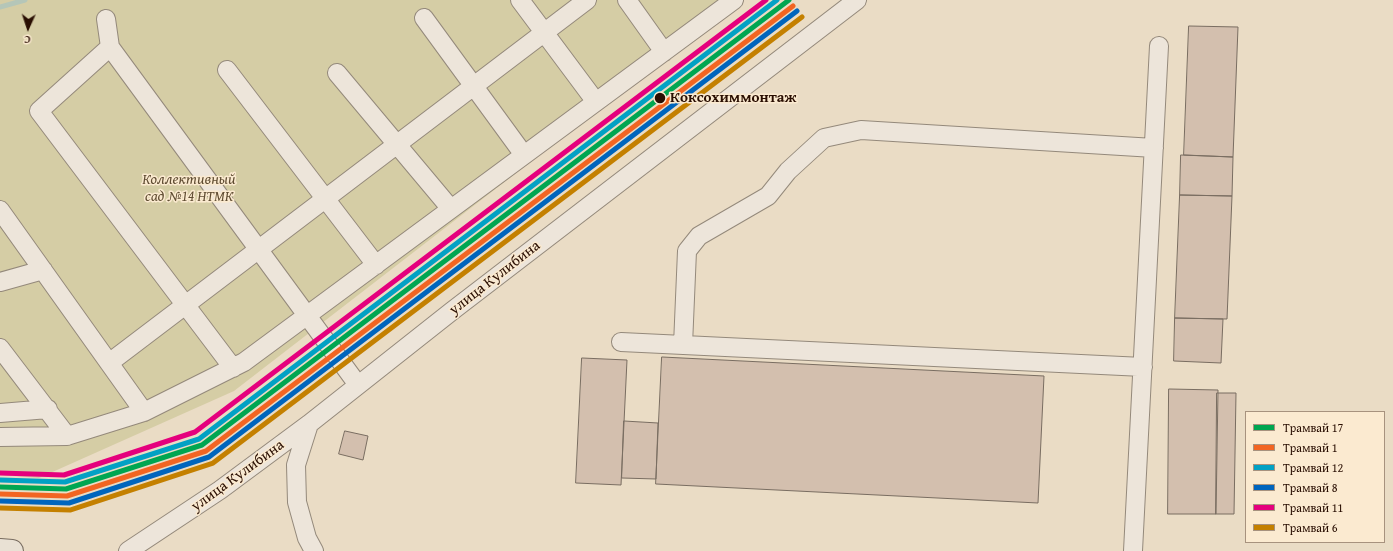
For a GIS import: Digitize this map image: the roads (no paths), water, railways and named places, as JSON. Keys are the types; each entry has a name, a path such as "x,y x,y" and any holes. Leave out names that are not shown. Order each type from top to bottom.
{"main road":[{"path":"0,550 12,551"}],"street":[{"path":"520,0 596,102"},
{"path":"109,363 587,0"},
{"path":"628,0 664,52"},
{"path":"0,437 67,436 144,412 244,362 734,0"},
{"name":"улица Кулибина","path":"128,551 220,490 309,424 452,311 857,0"},
{"path":"424,18 524,155"},
{"path":"106,20 110,47 358,385"},
{"path":"1133,551 1159,46"},
{"path":"110,47 39,111 233,368"},
{"path":"227,70 376,265"},
{"path":"337,73 451,209"},
{"path":"683,345 687,250 699,236 768,196 788,171 824,138 861,130 1154,148"},
{"path":"0,210 144,412"},
{"path":"0,282 43,270"},
{"path":"621,342 1143,367"},
{"path":"0,348 48,409 67,436"},
{"path":"0,413 48,409"},
{"path":"309,424 296,465 297,502 307,538 314,551"}],"waterway":[{"path":"0,7 25,0"}],"tram line":[{"name":"11","path":"0,473 64,475 195,432 766,0"},
{"name":"12","path":"0,480 65,482 199,439 777,0"},
{"name":"17","path":"0,487 66,489 202,445 789,0"},
{"name":"1","path":"0,494 67,496 206,451 793,6"},
{"name":"8","path":"0,501 69,503 209,457 797,11"},
{"name":"6","path":"0,508 70,510 213,463 802,17"}],"place":[{"name":"Коксохиммонтаж","path":"660,98"}],"park label":[{"name":"Коллективный сад №14 НТМК","path":"189,188"}]}
